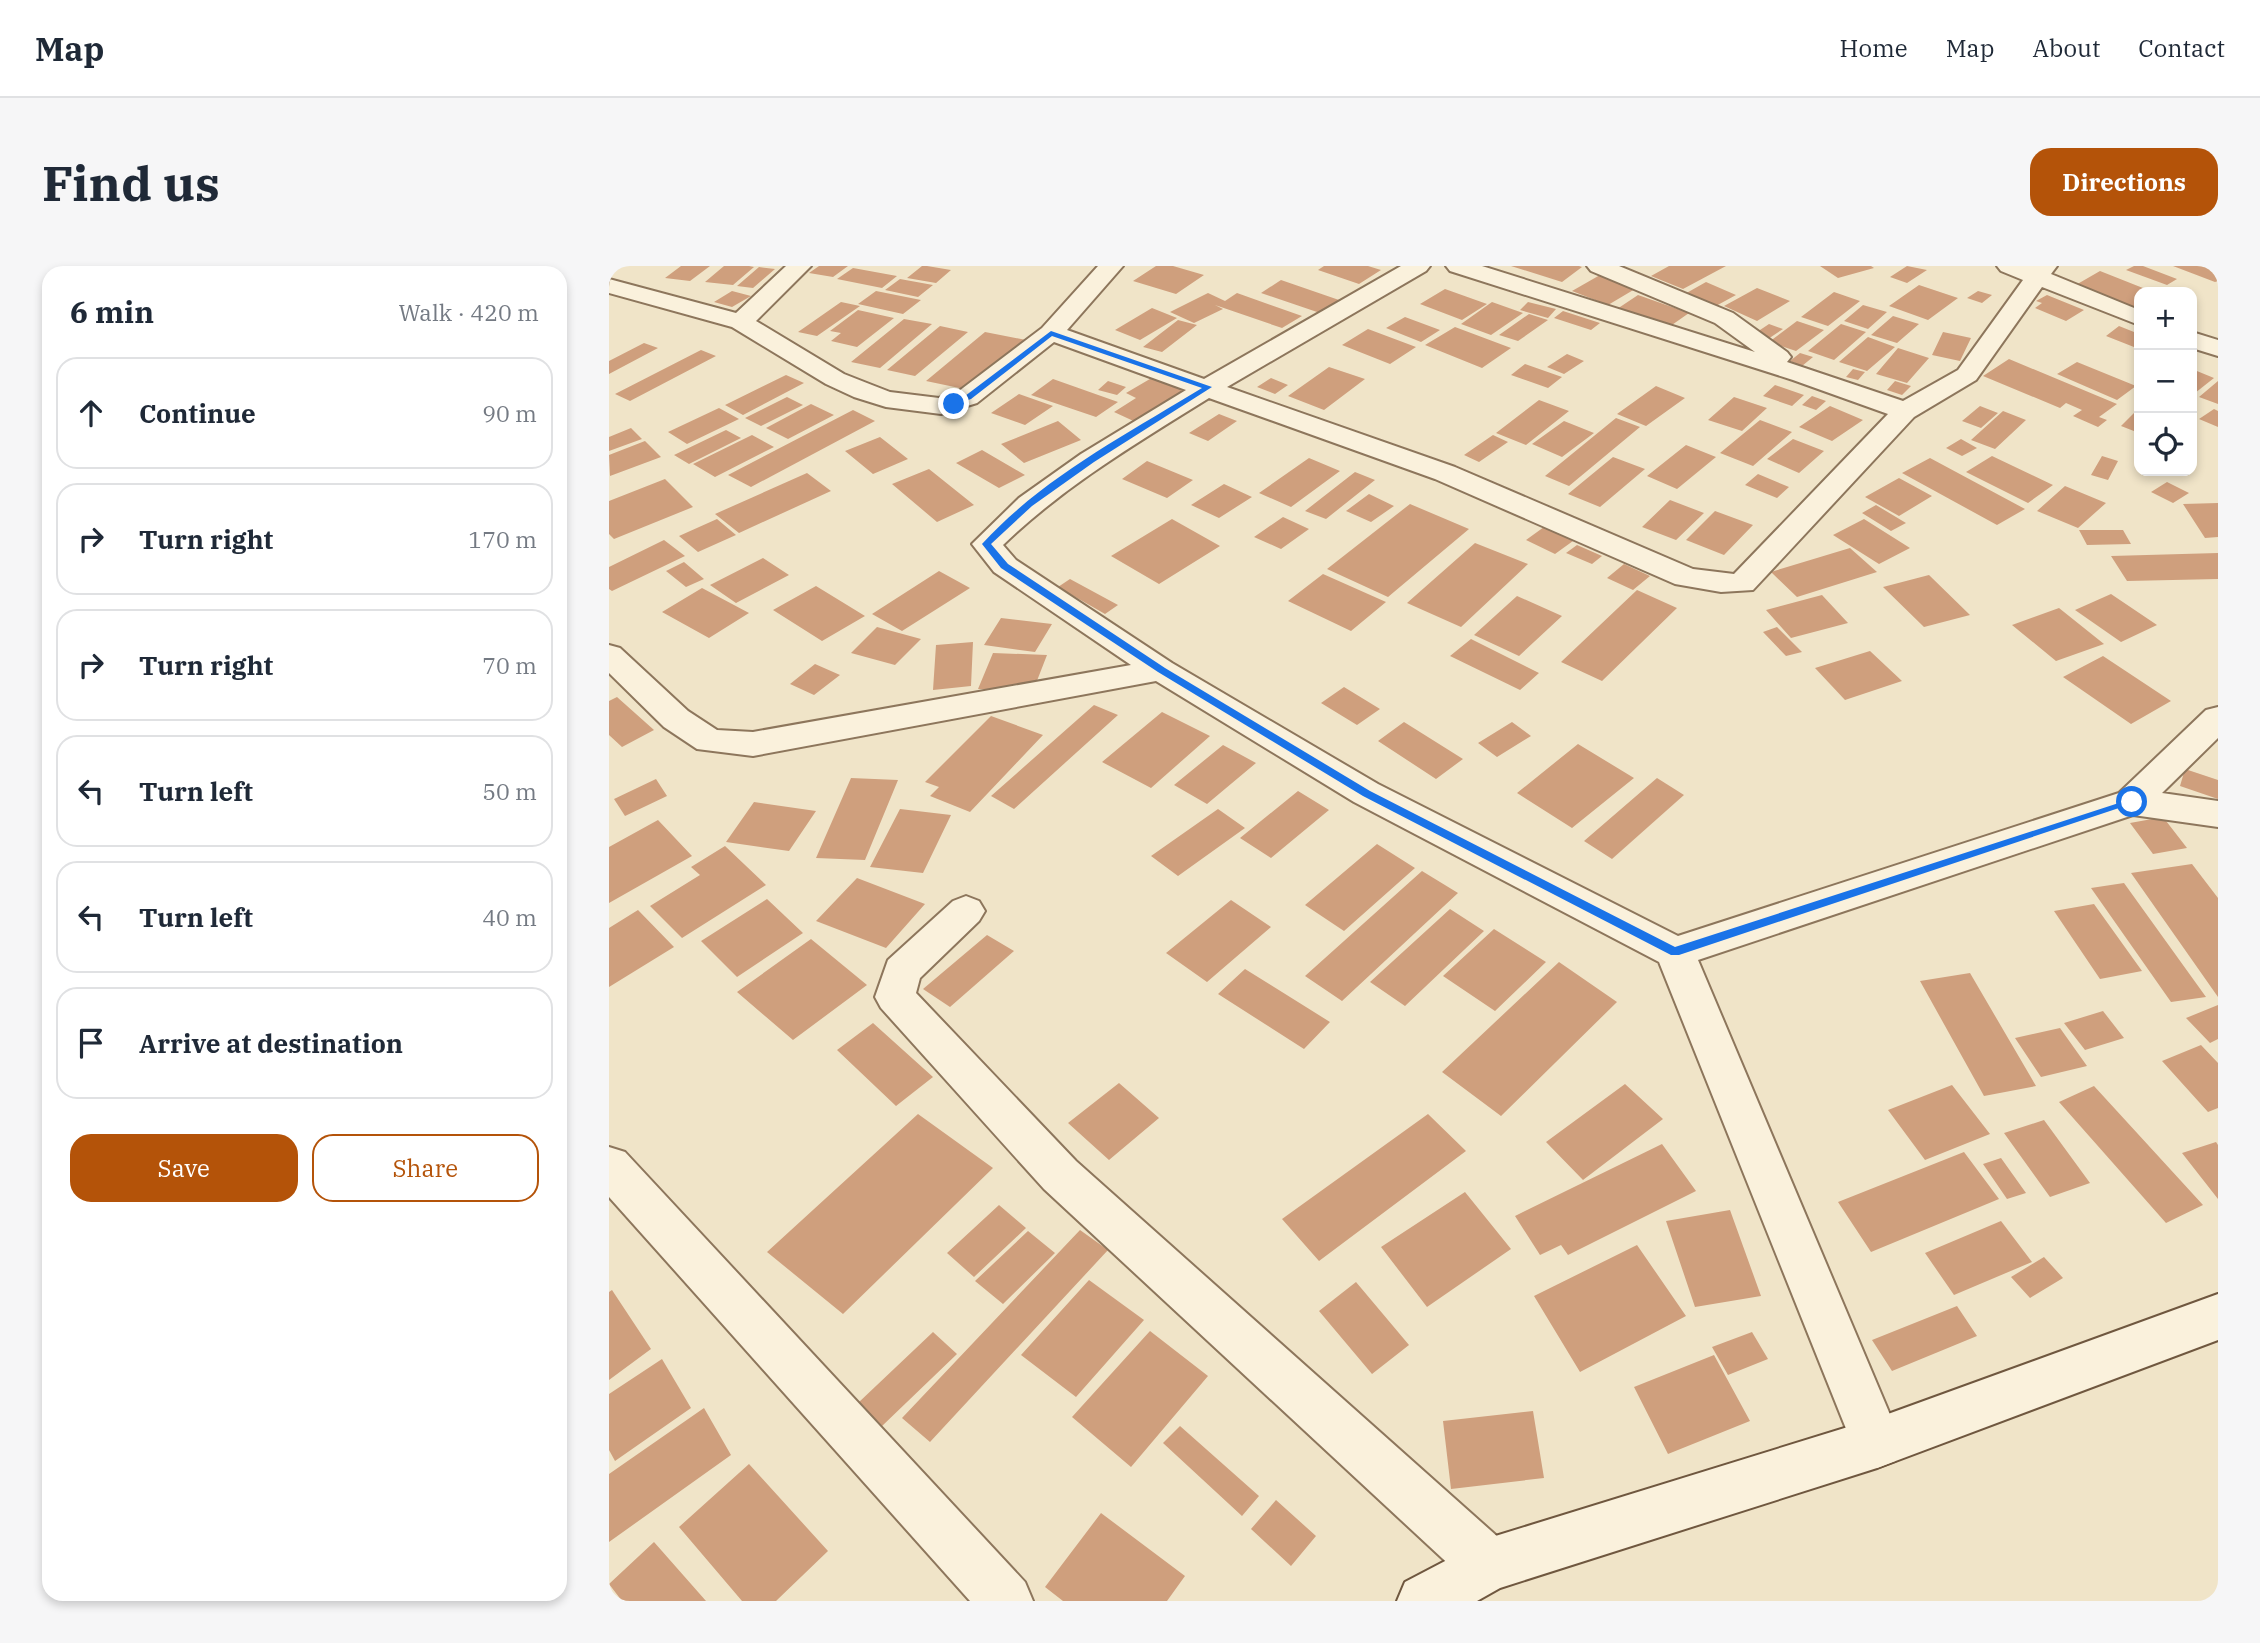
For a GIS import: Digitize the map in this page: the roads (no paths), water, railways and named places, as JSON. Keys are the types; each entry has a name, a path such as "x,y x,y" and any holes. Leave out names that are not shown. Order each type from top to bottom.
{"street":[{"path":"741,323 799,266"},
{"path":"609,286 741,323 835,379 863,391 896,401 941,406 968,397 1051,333 1111,266"},
{"path":"1418,266 1208,387 1091,460 1029,505 987,544 1005,566 1161,670 1366,793 1675,952 1877,1443"},
{"path":"1458,266 1802,375 1905,411"},
{"path":"1599,266 1724,318 1802,375"},
{"path":"2009,266 2042,272 2134,316"},
{"path":"1051,333 1444,473 1686,577 1721,583 1742,583 1905,411 1967,375 2042,272"},
{"path":"2197,341 2218,349"},
{"path":"609,655 676,719 709,741 753,744 1161,670"},
{"path":"2132,802 2218,718"},
{"path":"1675,952 2132,802 2218,814"},
{"path":"966,911 902,971 895,996 1060,1175 1489,1564"},
{"path":"609,1166 1006,1601"},
{"path":"1425,1601 1489,1564 1877,1443 2218,1317"}]}
